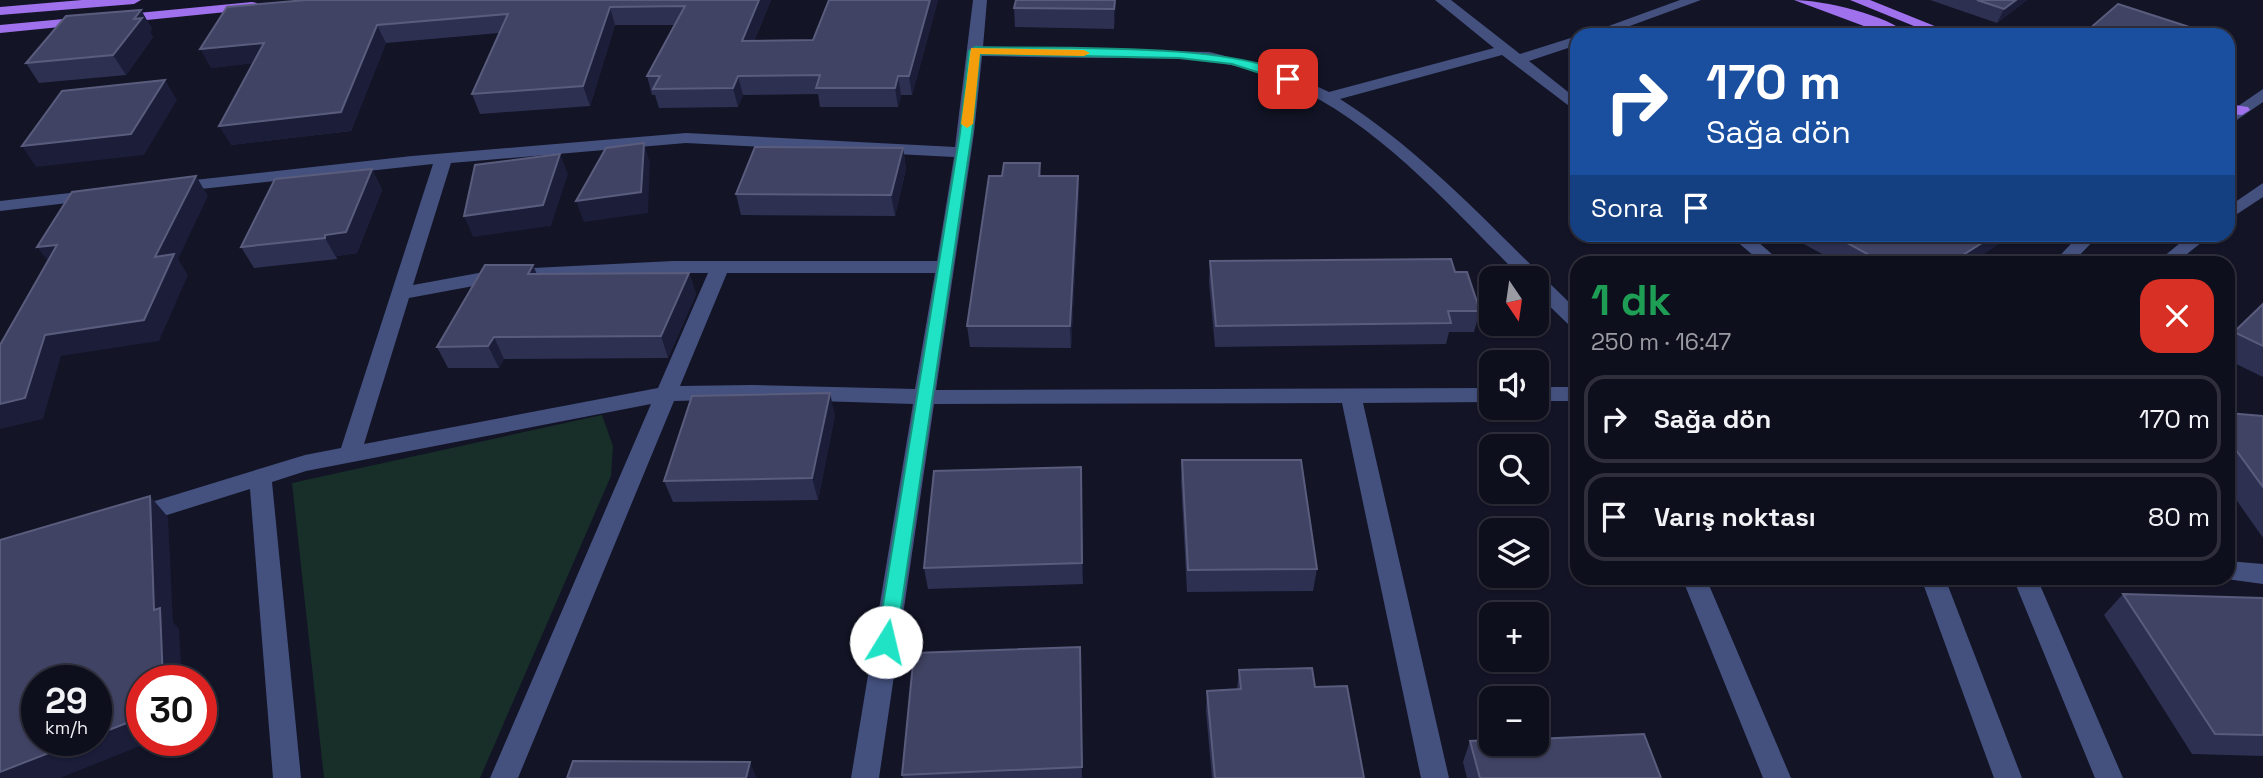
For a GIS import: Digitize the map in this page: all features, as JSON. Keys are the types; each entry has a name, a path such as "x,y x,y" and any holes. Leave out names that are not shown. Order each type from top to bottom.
{"main road":[{"path":"0,11 134,0"},
{"path":"1801,0 1849,13 1884,28"},
{"path":"1857,0 1931,28"},
{"path":"0,29 264,5"}],"street":[{"path":"865,778 963,152 980,0"},
{"path":"1442,0 1570,101"},
{"path":"1612,28 1694,0"},
{"path":"1518,60 1570,42"},
{"path":"1329,96 1505,50"},
{"path":"975,51 1179,55 1233,60 1267,70 1329,96 1411,160 1521,266"},
{"path":"2235,110 2263,94"},
{"path":"151,189 444,158 686,138 963,152"},
{"path":"350,454 444,158"},
{"path":"2235,210 2263,188"},
{"path":"0,206 110,194"},
{"path":"1747,242 1764,256"},
{"path":"2069,256 2083,242"},
{"path":"2174,256 2192,242"},
{"path":"401,293 495,276 720,266 945,267"},
{"path":"504,778 720,266"},
{"path":"1549,294 1570,314"},
{"path":"117,522 260,477 350,454 666,394 751,392 925,397 1479,395"},
{"path":"1549,394 1570,394"},
{"path":"1351,396 1435,778"},
{"path":"260,477 287,778"},
{"path":"2235,572 2263,574"},
{"path":"1697,585 1777,778"},
{"path":"1936,585 2008,778"},
{"path":"2028,585 2109,778"}],"green space":[{"path":"602,415 613,446 611,476 480,778 324,778 292,483"}],"building":[{"path":"306,0 759,0 742,41 813,40 829,0 930,0 909,76 898,76 895,88 816,88 820,75 738,76 733,88 653,89 660,76 647,76 685,6 610,7 583,86 472,94 508,14 377,25 341,112 219,126 264,43 200,49 227,7"},
{"path":"1016,0 1115,0 1114,9 1014,8"},
{"path":"1977,0 2016,0 2004,9"},
{"path":"2118,4 2192,28 2090,28"},
{"path":"141,10 134,19 142,18 113,55 26,63 66,16"},
{"path":"165,80 131,134 22,146 62,91"},
{"path":"644,143 641,192 576,201 606,148"},
{"path":"755,147 903,148 891,195 736,194"},
{"path":"560,154 543,205 464,216 475,165"},
{"path":"1004,163 1040,163 1039,176 1078,176 1070,326 967,326 989,176 1002,176"},
{"path":"372,169 346,232 325,235 325,238 241,247 275,179"},
{"path":"196,176 155,257 174,254 144,320 45,335 25,398 0,404 0,345 57,245 37,247 72,192"},
{"path":"1846,242 1983,242 1961,256 1871,256"},
{"path":"1451,259 1455,272 1467,272 1479,311 1448,311 1451,323 1216,326 1210,261"},
{"path":"485,265 533,265 528,274 689,273 661,336 494,337 488,346 437,347"},
{"path":"2263,304 2263,346 2235,331"},
{"path":"830,393 812,478 664,481 692,396"},
{"path":"2235,414 2263,416 2263,487 2235,449"},
{"path":"1182,460 1301,460 1317,569 1188,570"},
{"path":"1081,467 1082,563 924,568 934,471"},
{"path":"150,496 154,610 160,608 162,665 126,665 126,723 112,729 112,665 21,665 21,756 41,756 0,772 0,540"},
{"path":"2123,594 2263,598 2263,735 2215,734"},
{"path":"1080,647 1082,767 902,775 914,653"},
{"path":"1312,668 1315,687 1347,686 1364,778 1215,778 1207,691 1241,689 1239,670"},
{"path":"1644,734 1661,778 1480,778 1470,741 1479,741 1479,756 1549,756 1549,738"},
{"path":"573,761 750,762 746,778 567,778"}],"slow traffic":[{"path":"967,124 975,51 1084,53"}],"route":[{"path":"886,642 966,133 975,51 1179,55 1233,60 1288,79"}]}
